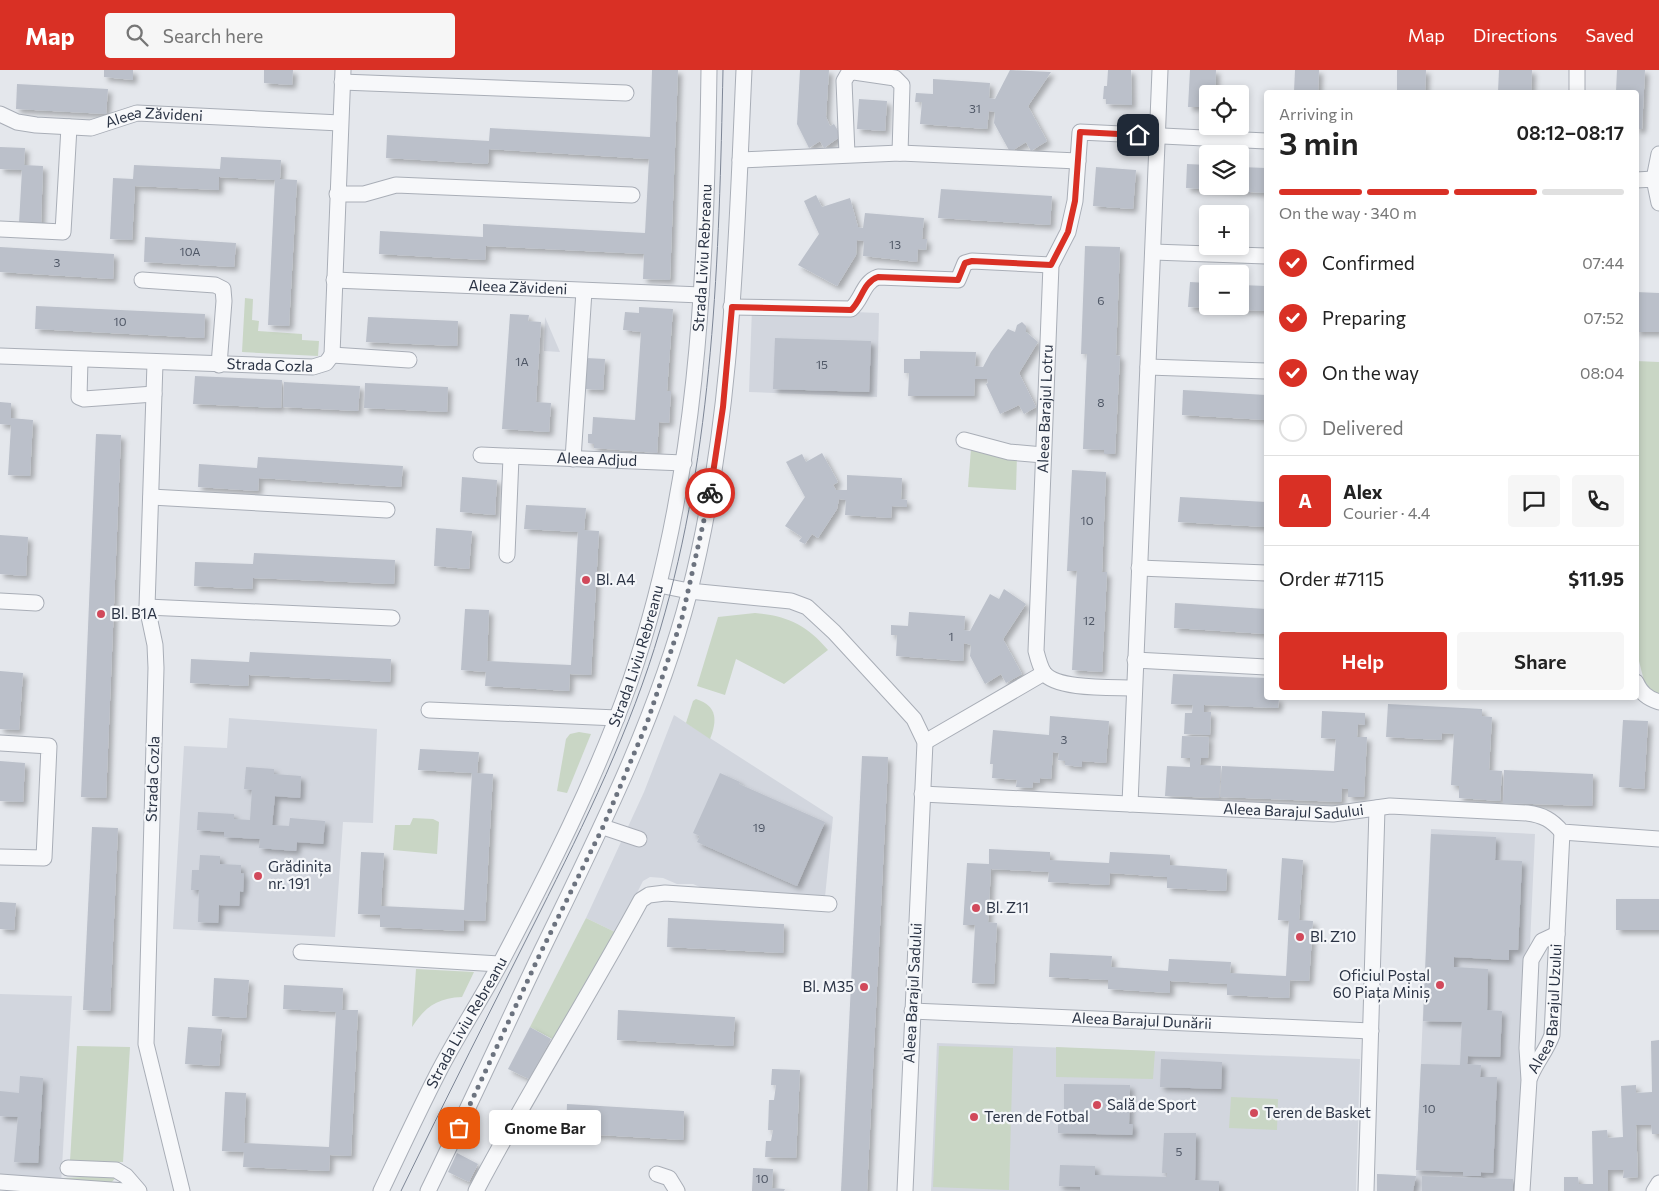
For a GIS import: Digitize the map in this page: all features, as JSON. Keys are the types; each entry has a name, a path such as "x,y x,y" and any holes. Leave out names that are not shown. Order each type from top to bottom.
{"street":[{"name":"Strada Liviu Rebreanu","path":"381,1191 439,1071 500,964 561,842 616,718 640,653 670,539 684,463 696,369 701,295 709,70"},
{"name":"Strada Liviu Rebreanu","path":"428,1191 603,827 627,772 663,681 689,591 715,463 725,390 732,307 744,70"},
{"path":"1130,804 1160,70"},
{"path":"1577,70 1577,90"},
{"path":"847,154 844,81 848,74 854,72 895,78 902,85 900,153"},
{"path":"332,355 343,76 626,93"},
{"name":"Aleea Zăvideni","path":"0,114 18,122 69,128 91,128 137,113 340,123"},
{"path":"0,229 63,232 69,128"},
{"name":"Aleea Barajul Lotru","path":"1044,673 1036,652 1036,638 1051,265 1068,232 1075,201 1080,132 1157,136"},
{"path":"1157,136 1264,141"},
{"path":"740,160 900,153 1078,161"},
{"path":"1659,154 1654,179 1659,203"},
{"path":"1639,180 1654,179"},
{"path":"337,194 364,194 396,185 632,195"},
{"path":"1152,252 1264,256"},
{"path":"732,307 851,310 867,284 878,277 958,280 965,263 972,261 1051,265"},
{"path":"142,280 216,285 223,289 224,301 219,365"},
{"name":"Aleea Zăvideni","path":"334,280 701,295"},
{"path":"574,459 584,291"},
{"name":"Strada Cozla","path":"0,356 155,363 313,367 326,363 332,355 409,360"},
{"path":"80,360 79,397 84,399 154,394"},
{"name":"Strada Cozla","path":"155,363 147,607 155,645 156,668 146,1044 182,1191"},
{"path":"1148,367 1264,371"},
{"path":"964,440 1009,452 1043,455"},
{"name":"Aleea Adjud","path":"481,455 684,463"},
{"path":"507,555 511,457"},
{"path":"151,497 386,510"},
{"path":"1139,568 1264,573"},
{"path":"659,585 689,591 791,601 807,607 834,632 909,714 926,742 1044,673 1052,680 1065,684 1134,688"},
{"path":"0,601 36,603"},
{"path":"147,607 392,618"},
{"path":"1135,660 1264,667"},
{"path":"1639,689 1648,699 1659,702"},
{"path":"429,710 616,718"},
{"name":"Aleea Barajul Sadului","path":"905,1191 922,794 926,742"},
{"path":"0,743 49,746 44,858 0,857"},
{"name":"Aleea Barajul Sadului","path":"922,794 1333,814 1390,806 1527,813 1542,815 1562,832"},
{"path":"1366,1191 1377,808"},
{"path":"603,827 639,840"},
{"path":"1562,832 1659,839"},
{"name":"Aleea Barajul Uzului","path":"1529,1080 1537,1059 1549,1044 1552,1035 1562,832"},
{"path":"476,1191 541,1073 598,980 641,900 649,895 665,893 829,904"},
{"name":"Aleea Barajul Uzului","path":"1522,1191 1529,1080 1527,1048 1531,960 1542,941 1557,934"},
{"path":"301,952 500,964"},
{"name":"Aleea Barajul Dunării","path":"912,1011 1371,1031"},
{"path":"68,1168 116,1170 126,1176 139,1191"},
{"path":"657,1174 669,1178 677,1191"},
{"path":"0,1182 125,1191"},
{"path":"1654,1191 1659,1183"}],"shaded area":[{"path":"752,308 879,313 877,397 749,392"},
{"path":"545,317 560,352 544,351"},
{"path":"674,715 833,817 825,897 707,890 693,884 677,884 663,878 650,877 643,881 617,933 586,918 644,792"},
{"name":"Grădinița nr. 191","path":"229,718 377,729 373,823 343,822 335,937 173,929 184,746 227,748"},
{"path":"1431,829 1535,834 1519,1191 1377,1191 1377,1174 1416,1176"},
{"path":"0,994 72,996 61,1184 0,1180"},
{"path":"937,1043 1360,1059 1356,1191 931,1191"}],"green space":[{"path":"245,298 253,299 252,320 259,321 258,331 302,334 302,340 319,341 318,356 242,352"},
{"path":"1639,361 1659,362 1659,696 1646,689 1639,661"},
{"path":"971,449 1017,455 1016,490 968,487"},
{"path":"755,613 777,616 795,623 812,634 828,650 784,684 736,659 725,695 697,686 718,617"},
{"path":"696,699 708,706 714,715 714,726 710,739 686,723 693,701"},
{"path":"579,732 591,734 567,793 557,791 566,739 570,734"},
{"path":"413,818 433,819 439,822 437,854 393,850 395,825 410,825"},
{"path":"586,918 617,933 558,1042 530,1027"},
{"path":"416,969 474,972 462,997 445,999 432,1005 412,1027"},
{"path":"77,1046 130,1047 123,1162 70,1161"},
{"name":"Teren de Fotbal","path":"939,1046 1013,1048 1009,1190 933,1187"},
{"path":"1056,1047 1155,1051 1153,1079 1056,1077"},
{"name":"Teren de Basket","path":"1231,1097 1278,1099 1277,1130 1229,1128"},
{"path":"118,1175 111,1183 63,1191 64,1178"}],"building":[{"path":"104,70 133,70 133,80 104,77"},
{"path":"264,70 293,70 292,85 264,83"},
{"path":"652,70 678,70 670,280 643,279 644,254 486,246 485,260 379,254 380,231 483,237 483,224 645,233 649,159 489,149 488,164 386,158 387,135 489,141 490,128 650,137"},
{"path":"800,70 829,70 826,117 830,126 834,124 841,136 824,148 820,141 809,148 797,124"},
{"path":"1010,70 1051,72 1028,106 1047,141 1031,151 1026,142 1010,152 994,123 995,112 989,111 987,129 920,124 922,102 915,102 916,93 933,94 933,79 990,83 989,98 995,99"},
{"path":"1108,70 1131,70 1132,105 1106,104 1106,99 1103,99 1104,86 1107,86"},
{"path":"1190,70 1216,70 1215,85 1199,85 1199,107 1188,107"},
{"path":"1295,70 1319,70 1318,90 1294,90"},
{"path":"1397,70 1426,70 1425,90 1397,90"},
{"path":"1499,70 1532,70 1531,90 1498,90"},
{"path":"1617,70 1645,70 1642,129 1639,129 1639,90 1616,90"},
{"path":"17,84 108,89 106,114 16,109"},
{"path":"859,99 887,101 885,131 857,129"},
{"path":"0,147 25,148 24,165 43,166 41,224 19,223 22,170 0,169"},
{"path":"221,157 281,160 280,179 297,180 289,326 268,325 275,180 219,177 219,190 135,186 132,240 110,239 113,178 133,179 134,165 220,169"},
{"path":"1187,164 1199,165 1199,189 1186,188"},
{"path":"1096,167 1136,170 1133,209 1093,206"},
{"path":"1249,167 1264,168 1264,193 1249,192"},
{"path":"941,189 1052,196 1050,225 938,218"},
{"path":"816,195 822,207 850,198 858,227 863,228 865,213 924,218 922,239 927,239 926,250 918,249 917,262 863,256 864,241 857,240 856,255 837,286 798,265 819,234 804,201"},
{"path":"145,237 236,243 234,267 144,262"},
{"path":"1085,246 1120,247 1116,355 1120,356 1115,454 1104,454 1104,450 1083,449 1087,354 1081,354"},
{"path":"0,247 114,254 113,279 0,272"},
{"path":"1190,282 1199,282 1199,308 1188,307"},
{"path":"1249,285 1264,286 1264,311 1249,310"},
{"path":"1639,292 1659,293 1659,332 1639,332"},
{"path":"36,306 205,314 204,338 35,329"},
{"path":"639,307 673,309 667,391 671,391 669,423 659,422 657,453 594,448 594,444 588,443 588,434 592,434 593,417 635,420 641,332 623,330 625,312 639,313"},
{"path":"510,314 529,315 528,321 541,322 536,402 551,403 549,432 502,429"},
{"path":"368,317 458,321 457,346 366,342"},
{"path":"1022,322 1026,326 1026,332 1038,342 1019,373 1036,407 1024,414 1019,405 1000,414 986,384 988,383 987,379 975,379 974,396 908,396 909,373 904,373 904,359 920,359 920,351 976,352 975,366 983,367 991,352 1008,329 1015,332 1017,325"},
{"path":"775,338 871,341 869,392 773,389"},
{"path":"586,358 605,359 603,390 584,389"},
{"path":"195,376 282,380 281,408 193,404"},
{"path":"284,382 360,386 358,411 283,407"},
{"path":"365,383 448,387 447,412 364,408"},
{"path":"1183,390 1264,395 1264,420 1182,415"},
{"path":"0,402 11,403 11,418 33,420 30,476 8,475 11,425 0,424"},
{"name":"Bl. B1A","path":"96,434 121,435 106,798 81,797"},
{"path":"822,453 838,482 833,485 836,490 847,490 847,475 902,478 901,499 907,500 907,507 892,506 891,518 845,515 846,500 839,499 837,509 818,538 812,534 805,544 799,541 802,537 785,526 805,497 786,462 802,454 806,462"},
{"path":"258,457 403,466 401,487 259,478 258,491 198,487 199,464 257,468"},
{"path":"1072,470 1106,472 1102,572 1107,572 1102,672 1072,670 1077,571 1067,571"},
{"path":"462,477 497,480 495,515 460,512"},
{"path":"1180,497 1264,502 1264,527 1178,522"},
{"name":"Bl. A4","path":"526,505 586,508 584,530 599,531 591,675 570,674 569,691 485,686 486,672 461,670 465,609 489,610 487,661 571,665 578,532 524,529"},
{"path":"436,528 472,531 469,569 434,566"},
{"path":"0,535 28,537 26,576 0,574"},
{"path":"254,553 395,560 394,584 253,578 252,589 194,586 195,562 253,564"},
{"path":"1004,589 1026,604 1003,639 1022,674 1006,683 1001,674 985,684 970,656 971,645 964,643 963,661 896,656 897,635 891,635 891,625 908,626 909,612 965,616 964,630 970,631 990,594 999,599"},
{"path":"1175,603 1264,609 1264,634 1174,628"},
{"path":"250,652 391,659 390,682 249,675 248,686 190,683 191,659 249,662"},
{"path":"0,671 23,673 19,730 0,729"},
{"path":"1173,674 1264,678 1264,700 1279,700 1278,708 1204,705 1204,712 1211,712 1210,735 1184,734 1185,713 1192,713 1193,705 1171,704"},
{"path":"1388,704 1482,709 1482,716 1492,717 1489,770 1502,771 1500,801 1459,798 1459,786 1451,785 1454,734 1442,733 1441,740 1386,737"},
{"path":"1322,711 1365,713 1365,725 1358,724 1357,737 1367,737 1364,797 1348,797 1348,789 1342,788 1341,802 1220,797 1222,766 1334,771 1336,739 1321,738"},
{"path":"1050,716 1109,721 1106,763 1082,761 1082,767 1065,765 1065,761 1058,760 1059,753 1053,752 1051,779 1040,778 1040,783 1033,782 1032,788 1016,787 1017,780 992,778 993,764 990,764 993,730 1049,735"},
{"path":"1623,720 1648,721 1644,789 1619,787"},
{"path":"1182,736 1209,737 1208,758 1201,758 1200,765 1221,766 1219,798 1165,796 1167,766 1190,767 1190,758 1181,758"},
{"path":"420,749 479,752 477,773 493,774 485,921 464,920 464,931 380,927 380,915 358,914 361,852 384,853 381,906 464,910 472,773 418,770"},
{"name":"Bl. M35","path":"862,756 888,757 887,784 867,1191 841,1191"},
{"path":"0,761 25,763 23,802 0,801"},
{"path":"246,767 274,769 274,774 301,776 300,798 275,796 272,825 289,826 290,818 325,821 323,844 297,842 296,851 259,848 260,839 224,837 224,832 197,830 198,812 234,814 234,819 250,820 252,790 244,789"},
{"path":"1504,770 1593,774 1592,806 1503,803"},
{"path":"720,773 740,782 739,784 825,822 797,886 697,842 700,836 693,833"},
{"path":"92,827 118,828 110,1011 83,1010"},
{"path":"1431,834 1496,837 1495,860 1522,861 1518,950 1509,950 1509,960 1454,957 1454,967 1488,969 1487,1010 1502,1011 1500,1057 1468,1056 1467,1064 1481,1065 1480,1077 1497,1077 1493,1173 1481,1172 1481,1176 1463,1176 1463,1172 1416,1170 1421,1064 1460,1065 1462,1022 1423,1021"},
{"name":"Bl. Z11","path":"989,849 1050,852 1050,860 1109,863 1110,852 1170,855 1170,865 1227,869 1226,891 1167,888 1167,877 1110,873 1109,885 1048,882 1049,872 991,869 988,922 997,923 994,984 972,983 975,925 963,925 967,863 989,864"},
{"path":"200,855 220,856 220,864 241,865 241,873 244,874 243,892 240,891 239,906 219,905 218,923 198,922 199,890 191,890 192,870 199,870"},
{"name":"Bl. Z10","path":"1282,858 1303,860 1299,920 1313,921 1309,981 1290,980 1289,998 1227,995 1227,984 1170,981 1170,993 1108,989 1108,980 1049,977 1050,953 1112,956 1111,967 1168,971 1169,959 1231,962 1230,973 1286,976 1289,921 1278,920"},
{"path":"1616,899 1659,899 1659,930 1616,930"},
{"path":"0,902 16,903 14,930 0,929"},
{"path":"668,918 784,924 783,953 667,947"},
{"path":"214,978 249,980 246,1018 212,1016"},
{"path":"284,985 343,988 342,1010 358,1010 351,1156 330,1155 329,1171 243,1167 244,1152 222,1151 225,1092 246,1093 244,1143 329,1147 336,1012 283,1009"},
{"path":"618,1010 735,1017 733,1046 617,1040"},
{"path":"188,1027 222,1029 219,1066 185,1064"},
{"path":"530,1027 551,1039 529,1079 508,1069"},
{"path":"1659,1040 1659,1134 1652,1134 1651,1125 1636,1125 1638,1177 1623,1178 1624,1170 1608,1170 1608,1191 1564,1191 1564,1177 1578,1177 1579,1184 1593,1184 1592,1131 1607,1130 1608,1138 1623,1137 1621,1086 1636,1085 1636,1093 1652,1092 1651,1041"},
{"path":"1161,1059 1222,1062 1221,1089 1160,1087"},
{"path":"772,1069 800,1070 796,1158 765,1157 766,1141 771,1141 773,1130 768,1130 769,1100 774,1100 776,1085 771,1085"},
{"path":"20,1076 43,1078 38,1163 14,1162 18,1117 0,1116 0,1091 19,1093"},
{"name":"Sală de Sport","path":"1064,1084 1130,1085 1129,1124 1133,1124 1132,1135 1058,1133 1058,1119 1064,1120"},
{"path":"567,1104 684,1111 683,1140 566,1133"},
{"path":"1164,1133 1196,1133 1195,1180 1219,1181 1219,1191 1080,1191 1080,1187 1059,1186 1060,1165 1095,1166 1095,1175 1167,1177 1167,1173 1162,1173"},
{"path":"457,1153 478,1164 469,1182 448,1172"},
{"path":"753,1168 773,1169 772,1188 785,1189 784,1191 752,1191"},
{"path":"1377,1174 1416,1176 1413,1191 1377,1191"},
{"path":"1422,1176 1513,1179 1513,1191 1422,1191"}],"tram line":[{"path":"401,1191 590,810 621,739 660,630 678,561 692,492 703,422 716,282 723,70"}],"way so far":[{"path":"459,1128 540,954 603,827 647,723 663,681 682,618 710,493"}],"place":[{"name":"Bl. A4","path":"586,580"},
{"name":"Bl. B1A","path":"101,614"},
{"name":"Grădinița nr. 191","path":"258,876"},
{"name":"Bl. Z11","path":"976,908"},
{"name":"Bl. Z10","path":"1300,937"},
{"name":"Oficiul Poștal 60 Piața Miniș","path":"1440,985"},
{"name":"Bl. M35","path":"864,987"},
{"name":"Sală de Sport","path":"1097,1105"},
{"name":"Teren de Basket","path":"1254,1113"},
{"name":"Teren de Fotbal","path":"974,1117"},
{"name":"Gnome Bar","path":"459,1128"}],"route":[{"path":"710,493 723,407 732,307 851,310 867,284 872,279 878,277 958,280 965,263 972,261 1051,265 1068,232 1075,201 1080,132 1138,135"}]}
